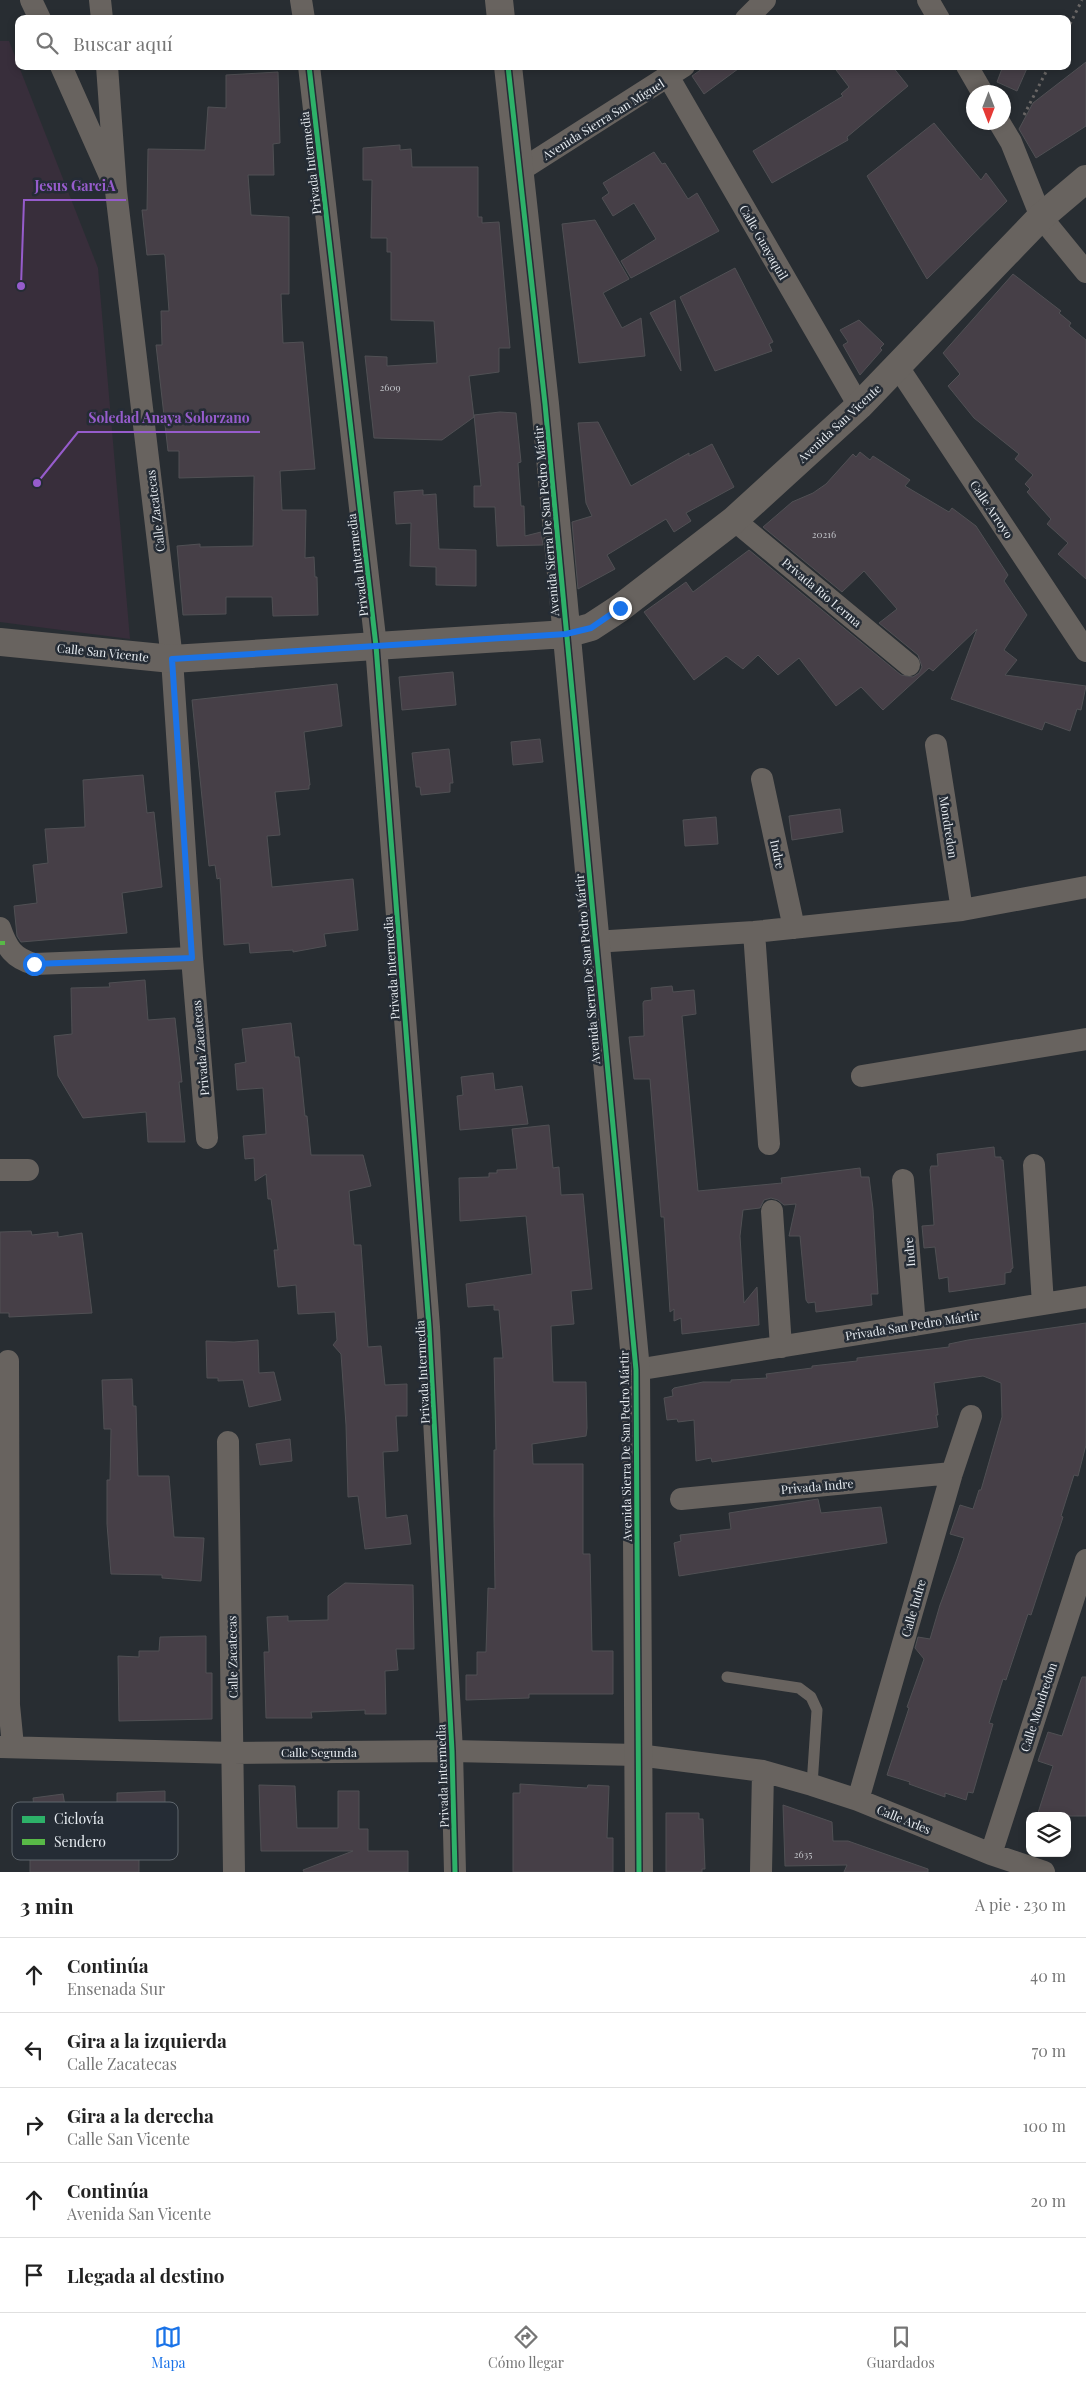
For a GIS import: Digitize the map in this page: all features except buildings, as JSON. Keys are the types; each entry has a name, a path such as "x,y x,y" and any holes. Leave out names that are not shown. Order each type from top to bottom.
{"street":[{"path":"31,0 38,15"},
{"path":"100,0 102,15"},
{"path":"302,0 304,15"},
{"path":"499,0 501,15"},
{"path":"750,15 765,0"},
{"path":"928,0 937,15"},
{"path":"63,70 116,191"},
{"name":"Calle Zacatecas","path":"107,70 116,191 172,659 192,958"},
{"name":"Privada Intermedia","path":"309,70 376,646 430,1327 452,1751 455,1872"},
{"name":"Avenida Sierra De San Pedro Mártir","path":"508,70 521,170 545,404 594,942 636,1370 639,1872"},
{"path":"969,70 978,85"},
{"name":"Avenida Sierra San Miguel","path":"521,170 677,72"},
{"name":"Calle Guayaquil","path":"677,72 859,406"},
{"path":"1004,130 1011,142 1041,218 1086,272"},
{"name":"Avenida San Vicente","path":"566,634 591,628 620,608 734,520 859,406 1041,218 1086,179"},
{"name":"Calle Arroyo","path":"898,367 1086,652"},
{"name":"Privada Río Lerma","path":"734,520 909,665"},
{"name":"Calle San Vicente","path":"0,642 172,659 566,634"},
{"name":"Mondredon","path":"936,744 962,910"},
{"name":"Indre","path":"762,779 794,928"},
{"path":"594,942 754,932 962,910 1086,887"},
{"path":"754,932 768,1144"},
{"path":"3,936 10,952 20,960 34,964 192,958"},
{"name":"Privada Zacatecas","path":"192,958 207,1138"},
{"path":"862,1076 1086,1039"},
{"path":"1034,1165 1043,1304"},
{"path":"0,1170 28,1170"},
{"name":"Indre","path":"904,1180 915,1325"},
{"path":"772,1211 781,1347"},
{"name":"Privada San Pedro Mártir","path":"636,1370 1086,1297"},
{"path":"7,1746 10,1705 5,1572 4,1409 8,1360"},
{"name":"Calle Indre","path":"858,1800 952,1473 971,1416"},
{"name":"Calle Zacatecas","path":"228,1442 234,1872"},
{"name":"Privada Indre","path":"682,1499 952,1473"},
{"name":"Calle Mondredon","path":"990,1854 1086,1560"},
{"name":"Calle Segunda","path":"7,1746 233,1753 452,1751 638,1755"},
{"name":"Calle Arles","path":"638,1755 763,1771 812,1785 858,1800 990,1854 1044,1872"},
{"path":"760,1872 763,1771"}],"lane":[{"path":"728,1677 798,1688 811,1696 817,1710 812,1785"}],"path":[{"path":"1071,22 1082,0"},
{"path":"1011,142 1047,70"}],"shaded area":[{"path":"0,41 9,41 15,56 15,70 20,70 98,268 130,639 0,622"}],"marked path":[{"path":"0,943 5,943"}],"cycle path":[{"path":"309,70 376,646 429,1327 452,1751 455,1872"},
{"path":"508,70 545,404 636,1370 639,1872"}],"place":[{"name":"Jesus GarciA","path":"21,286"},
{"name":"Soledad Anaya Solorzano","path":"37,483"}],"route":[{"path":"34,964 192,958 172,659 566,634 591,628 620,608"}]}
